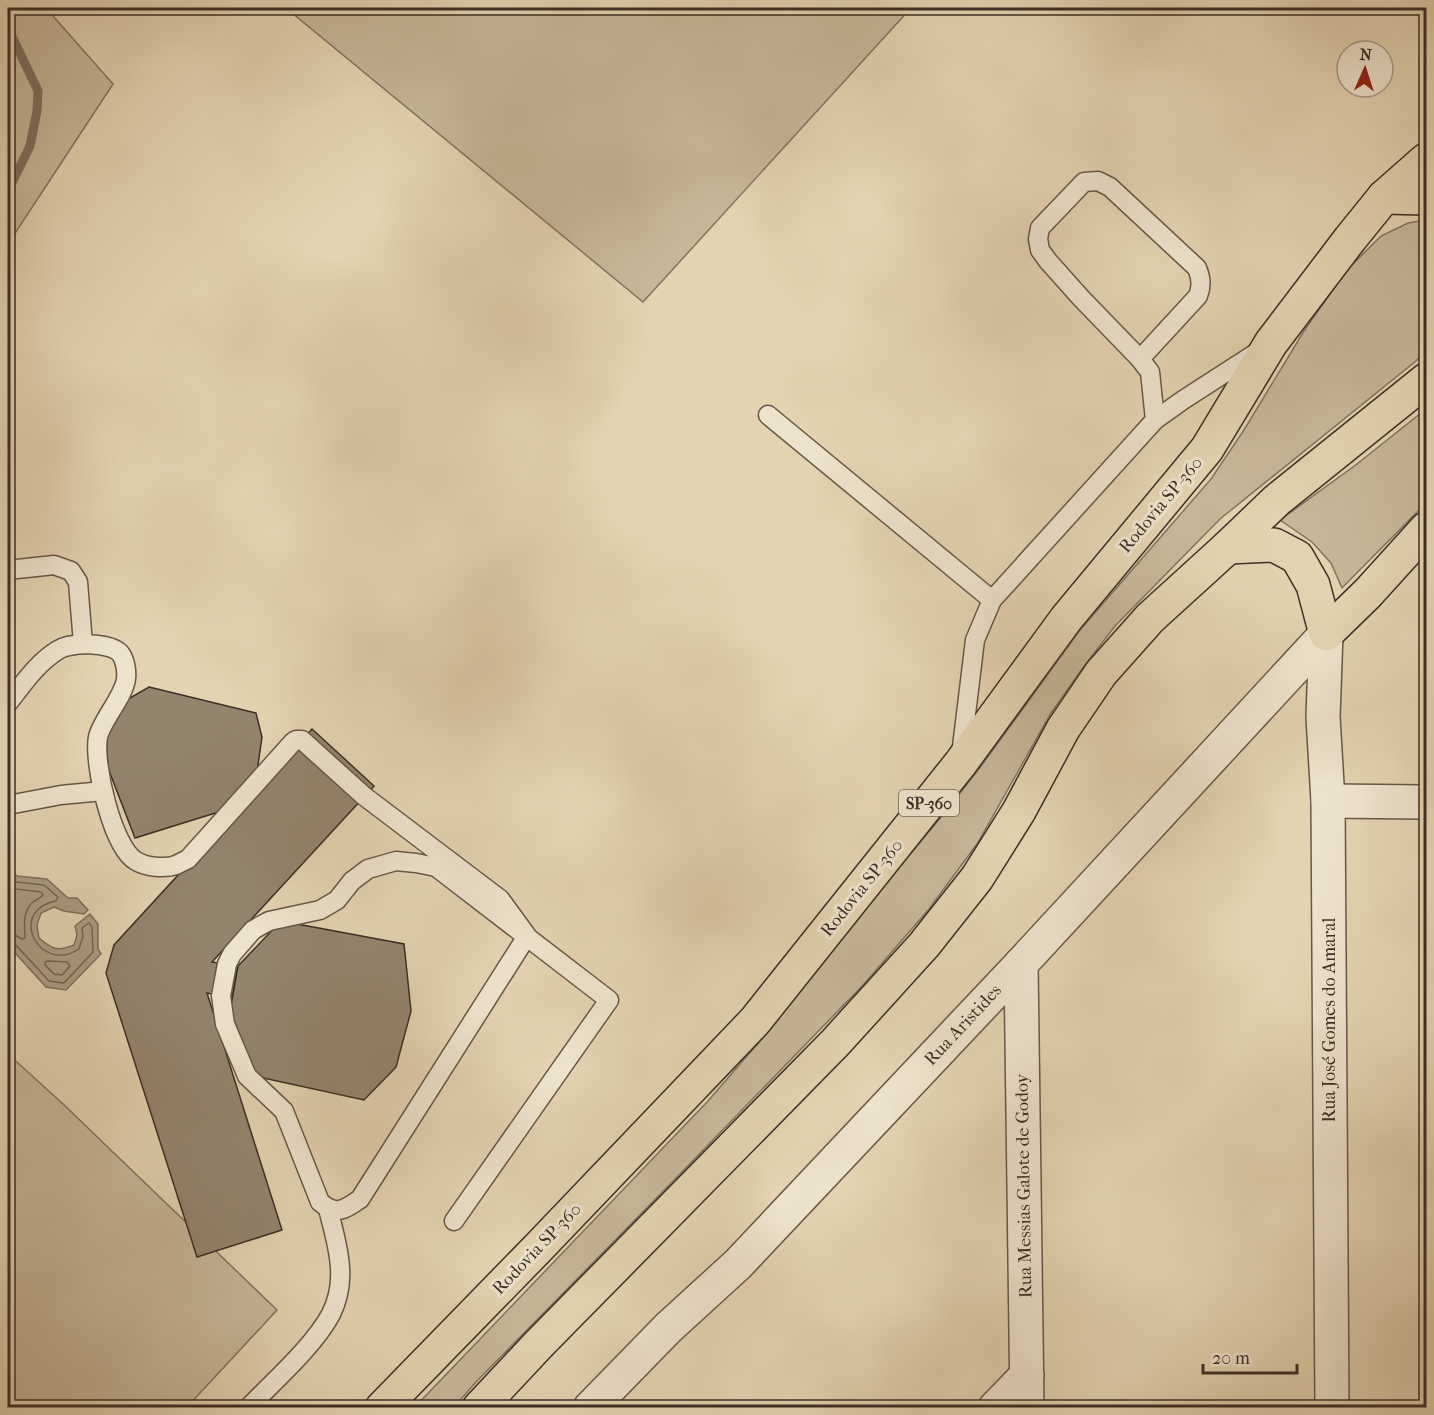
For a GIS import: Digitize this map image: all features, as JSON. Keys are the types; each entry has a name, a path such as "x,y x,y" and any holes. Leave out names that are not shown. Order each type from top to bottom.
{"main road":[{"name":"Rodovia SP-360","path":"382,1407 755,1021 960,764 1066,618 1208,449 1271,343 1384,197 1426,160"},
{"path":"1384,197 1426,198"},
{"path":"479,1407 537,1345 836,1043 924,945 977,878 1018,812 1062,729 1101,673 1150,618 1228,548 1277,500 1426,380"},
{"path":"1228,548 1275,545 1297,557 1313,585 1326,634 1368,593 1426,529"}],"street":[{"name":"Rua José Gomes do Amaral","path":"1326,634 1323,717 1328,801 1332,1407"},
{"name":"Rua Aristides","path":"590,1407 668,1329 738,1264 1021,964 1326,634"},
{"path":"1328,801 1426,802"},
{"name":"Rua Messias Galote de Godoy","path":"1021,964 1027,1407"},
{"path":"995,1407 1027,1375"}],"lane":[{"path":"1140,359 1198,296 1202,287 1200,277 1197,268 1110,187 1098,181 1084,182 1040,228 1038,239 1040,250 1150,372 1155,420"},
{"path":"960,764 975,640 992,600 1155,420 1271,343"},
{"path":"768,415 992,600"},
{"path":"8,570 54,565 71,571 78,582 83,644"},
{"path":"8,703 41,662 61,648 83,644 104,645 119,652 125,663 126,680 98,735 99,777 116,834 128,854 136,861 161,867 175,865 188,859 293,742 302,740 364,796 500,899 527,936"},
{"path":"8,805 61,795 103,791"},
{"path":"248,1407 316,1336 332,1313 339,1292 340,1270 338,1248 328,1209 320,1202 284,1111 248,1076 225,1024 221,996 227,964 232,954 253,930 269,921 320,910 336,900 352,881 369,869 396,861 436,867 609,1000 454,1221"},
{"path":"328,1209 345,1210 360,1199 527,936"}],"shaded area":[{"path":"8,8 60,8 53,16 113,84 8,244"},
{"path":"286,8 911,8 643,302"},
{"path":"1426,220 1426,350 1416,361 1220,519 1115,626 1051,713 977,844 929,909 864,984 454,1407 414,1408 708,1101 760,1041 818,964 982,765 1080,630 1211,479 1244,430 1304,331 1346,271 1381,236 1408,223"},
{"path":"1426,409 1426,503 1342,588 1331,563 1312,542 1280,520 1357,464"},
{"path":"8,1054 277,1310 187,1407 8,1407"}],"water":[{"path":"8,867 17,876 47,879 68,898 77,898 88,910 84,914 54,907 41,913 37,925 39,938 48,945 59,949 74,945 77,935 75,926 90,914 98,924 98,949 101,954 66,990 46,987 8,945"}],"building":[{"path":"149,687 256,713 262,737 254,793 228,809 135,838 108,768 106,733 121,703"},
{"path":"312,729 374,786 212,962 238,966 232,998 207,993 282,1230 197,1257 106,973 114,945"},
{"path":"281,921 404,944 411,1011 396,1067 364,1100 254,1076 229,1017 238,966"}],"waterway":[{"path":"8,28 38,91 37,111 30,146 8,191"}]}
